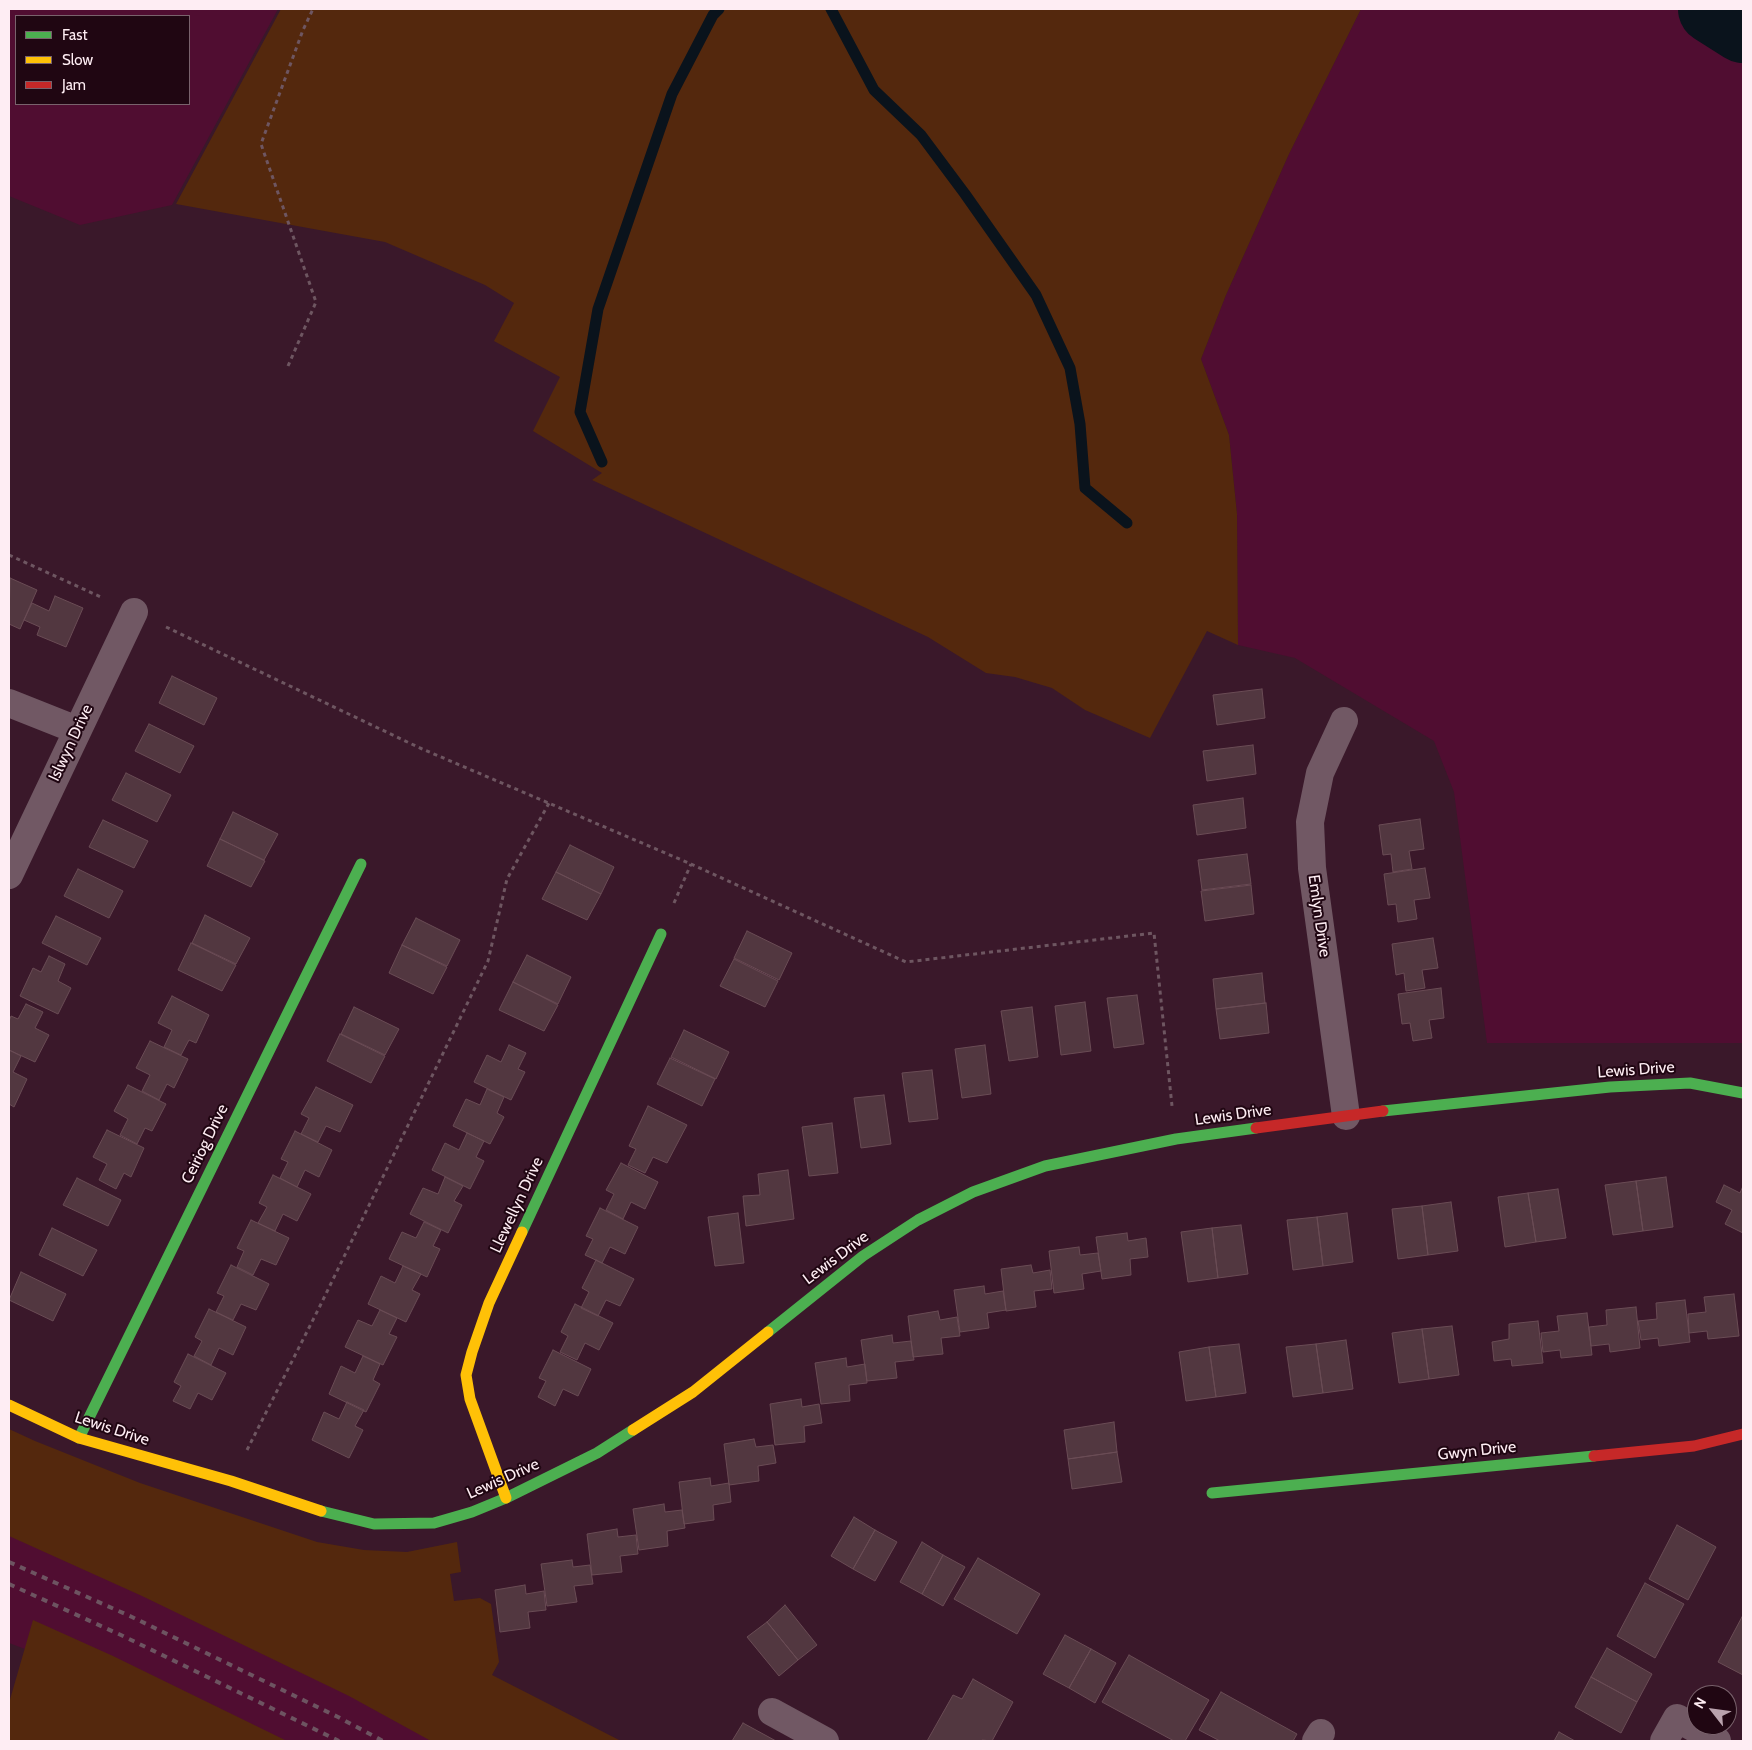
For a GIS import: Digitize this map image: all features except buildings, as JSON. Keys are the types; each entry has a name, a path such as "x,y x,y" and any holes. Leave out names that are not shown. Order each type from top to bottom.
{"street":[{"name":"Islwyn Drive","path":"9,875 134,612"},
{"path":"9,703 77,730"},
{"name":"Emlyn Drive","path":"1344,721 1320,773 1310,822 1312,868 1346,1116"},
{"name":"Ceiriog Drive","path":"79,1438 361,864"},
{"name":"Llewellyn Drive","path":"506,1498 470,1399 466,1375 472,1352 489,1303 661,934"},
{"name":"Lewis Drive","path":"9,1404 79,1438 231,1481 311,1509 374,1524 434,1523 472,1512 506,1498 597,1453 693,1392 863,1256 918,1220 973,1192 1045,1166 1176,1139 1346,1116 1610,1087 1690,1083 1743,1093"},
{"name":"Gwyn Drive","path":"1212,1493 1694,1446 1743,1434"},
{"path":"772,1712 825,1741"},
{"path":"1664,1741 1677,1718 1717,1741"}],"path":[{"path":"288,366 316,302 261,144 303,30 314,9"},
{"path":"9,555 134,612 420,748 691,864 906,962 1154,933 1176,1139"},
{"path":"231,1481 320,1306 488,961 507,879 549,802"},
{"path":"661,934 691,864"}],"shaded area":[{"path":"9,9 278,9 172,205 80,225 9,196"},
{"path":"281,9 1361,9 1289,154 1226,295 1201,359 1229,435 1237,514 1238,645 1207,631 1150,738 1085,710 1052,688 1015,677 986,673 928,637 592,480 602,473 533,431 560,377 494,341 514,303 485,285 385,242 176,204"},
{"path":"1361,9 1690,9 1743,50 1743,1043 1487,1043 1454,792 1434,741 1295,658 1238,645 1237,514 1229,435 1201,359 1226,295 1289,154"},
{"path":"9,1429 140,1483 317,1542 364,1550 407,1552 457,1542 461,1572 450,1574 454,1601 480,1598 491,1604 499,1662 492,1675 621,1741 431,1741 349,1696 142,1596 9,1536"},
{"path":"9,1454 621,1741 206,1741 25,1649 9,1643"},
{"path":"33,1620 113,1656 287,1741 9,1741 9,1703"}],"waterway":[{"path":"602,462 580,412 598,309 672,94 713,15 719,9"},
{"path":"831,9 874,90 921,135 1036,295 1070,368 1080,424 1085,488 1127,523"},
{"path":"1713,9 1743,28"}],"railway":[{"path":"9,1562 132,1617 338,1717 383,1741"},
{"path":"9,1584 123,1636 339,1741"}],"traffic: fast":[{"path":"79,1438 361,864"},
{"path":"522,1232 661,934"},
{"path":"1383,1111 1610,1087 1690,1083 1743,1093"},
{"path":"768,1332 863,1256 918,1220 973,1192 1045,1166 1176,1139 1256,1128"},
{"path":"321,1511 374,1524 434,1523 472,1512 506,1498 597,1453 633,1430"},
{"path":"1212,1493 1594,1456"}],"traffic: slow":[{"path":"506,1498 470,1399 466,1375 489,1303 522,1232"},
{"path":"633,1430 693,1392 768,1332"},
{"path":"9,1405 79,1438 231,1481 321,1511"}],"traffic: jam":[{"path":"1256,1128 1383,1111"},
{"path":"1594,1456 1694,1446 1743,1434"}]}
